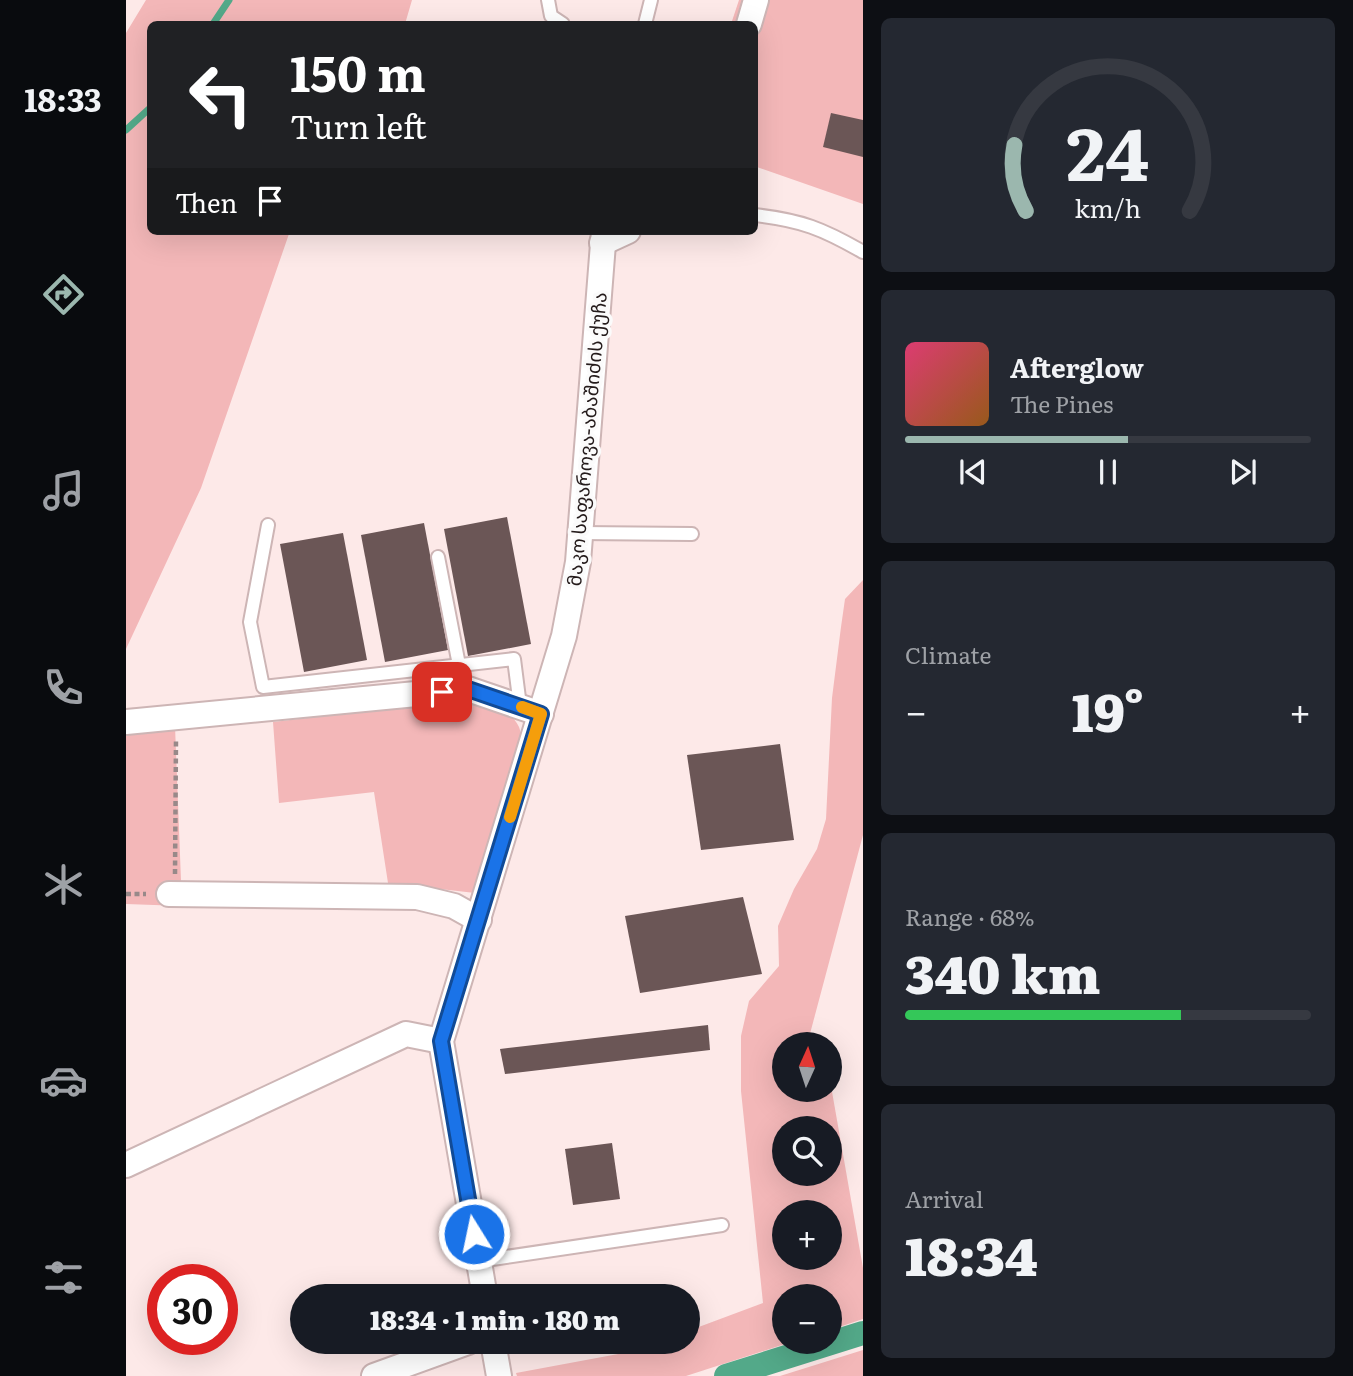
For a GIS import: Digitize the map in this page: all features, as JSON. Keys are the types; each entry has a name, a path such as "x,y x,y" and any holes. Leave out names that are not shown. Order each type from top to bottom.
{"street":[{"path":"750,21 756,0"},
{"name":"მაკო საფაროვა-აბაშიძის ქუჩა","path":"483,1284 441,1041 479,920 531,710 564,636 578,562 603,237"},
{"path":"126,722 468,689 531,710"},
{"path":"172,895 417,897 454,906 479,920"},
{"path":"126,1165 406,1034 441,1041"},
{"path":"374,1376 435,1354"},
{"path":"495,1354 499,1376"}],"lane":[{"path":"548,0 551,16 558,21"},
{"path":"646,21 651,0"},
{"path":"758,215 793,219 815,227 863,252"},
{"path":"268,525 250,622 263,687 513,659 531,710"},
{"path":"580,533 692,534"},
{"path":"438,557 459,665"},
{"path":"479,1261 722,1225"}],"path":[{"path":"172,895 176,717"}],"shaded area":[{"path":"146,0 412,0 406,21 147,21 147,235 289,235 201,488 126,649 126,33"},
{"path":"739,0 863,0 863,204 758,167 758,21 732,21"},
{"path":"863,580 863,835 810,1032 772,1032 772,1102 834,1102 836,1116 772,1116 772,1186 842,1186 842,1149 863,1268 863,1319 842,1326 842,1284 772,1284 772,1348 686,1376 517,1376 516,1373 618,1354 700,1354 700,1327 763,1303 741,1091 741,1036 749,1001 779,966 778,926 794,889 817,849 826,819 832,698 845,599"},
{"path":"469,699 497,708 510,716 519,727 521,740 513,783 475,893 388,883 374,792 279,803 273,722"},
{"path":"178,707 175,726 182,906 126,904 126,708"},
{"path":"863,1350 863,1376 780,1376"}],"building":[{"path":"831,113 863,120 863,157 823,147"},
{"path":"507,517 531,644 468,656 444,529"},
{"path":"424,523 448,650 385,662 361,535"},
{"path":"343,533 367,660 304,672 280,544"},
{"path":"780,744 794,840 701,850 687,755"},
{"path":"743,897 762,974 640,993 625,916"},
{"path":"708,1025 710,1050 505,1074 500,1049"},
{"path":"612,1143 620,1199 573,1205 565,1149"}],"waterway":[{"path":"215,21 229,0"},
{"path":"126,130 147,111"},
{"path":"726,1376 863,1333"}],"slow traffic":[{"path":"510,817 541,714 522,707"}],"route":[{"path":"442,692 468,689 493,695 541,714 441,1041 474,1234"}]}
